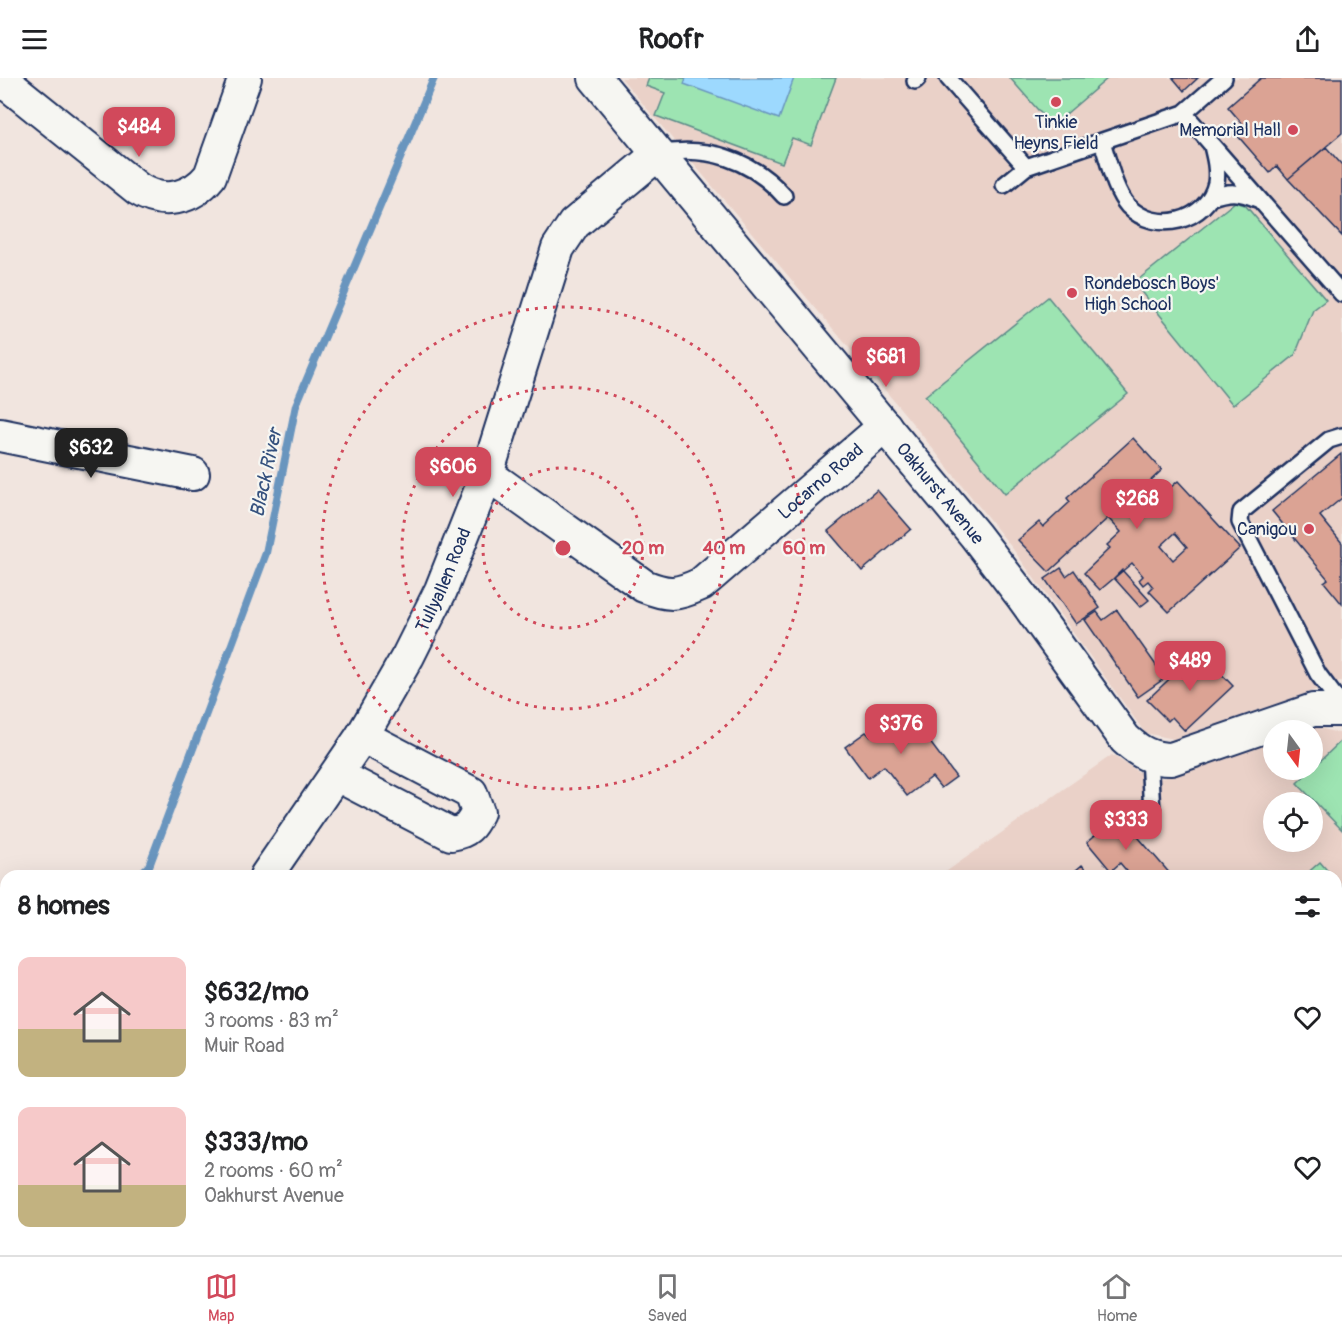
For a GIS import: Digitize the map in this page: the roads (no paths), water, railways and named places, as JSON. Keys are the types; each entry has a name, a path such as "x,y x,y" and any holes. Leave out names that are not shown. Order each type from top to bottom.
{"street":[{"path":"0,78 138,189 148,196 167,199 184,197 201,187 210,176 245,78"},
{"name":"Oakhurst Avenue","path":"595,78 885,426 1021,595 1125,739 1149,756"},
{"name":"Tullyallen Road","path":"270,870 362,736 408,656 441,590 487,474 558,248 574,224 658,154"},
{"name":"Locarno Road","path":"487,474 644,586 663,594 682,593 701,584 885,426"},
{"path":"0,435 193,474"},
{"path":"1149,756 1171,759 1186,756 1313,710 1342,708"},
{"path":"337,775 451,834 461,833 472,824 478,812 471,793 362,736"}],"lane":[{"path":"948,78 1026,168"},
{"path":"1004,185 1026,168 1184,113 1224,78"},
{"path":"1184,113 1342,294"},
{"path":"1102,142 1119,191 1127,205 1140,215 1154,221 1170,223 1186,219 1200,210 1210,198 1216,182 1216,165 1211,144"},
{"path":"658,154 682,149 733,158 767,177 784,196"},
{"path":"1210,198 1227,191 1243,192 1262,202"},
{"path":"1342,436 1329,440 1241,512 1240,522 1318,674 1342,708"},
{"path":"1149,756 1152,813"}],"water":[{"path":"686,78 794,78 779,119 684,84"}],"waterway":[{"name":"Black River","path":"145,870 149,866 266,553 296,405 434,78"}],"place":[{"name":"Tinkie Heyns Field","path":"1056,102"},
{"name":"Memorial Hall","path":"1293,130"},
{"name":"Rondebosch Boys' High School","path":"1072,293"},
{"name":"Canigou","path":"1309,529"}]}
